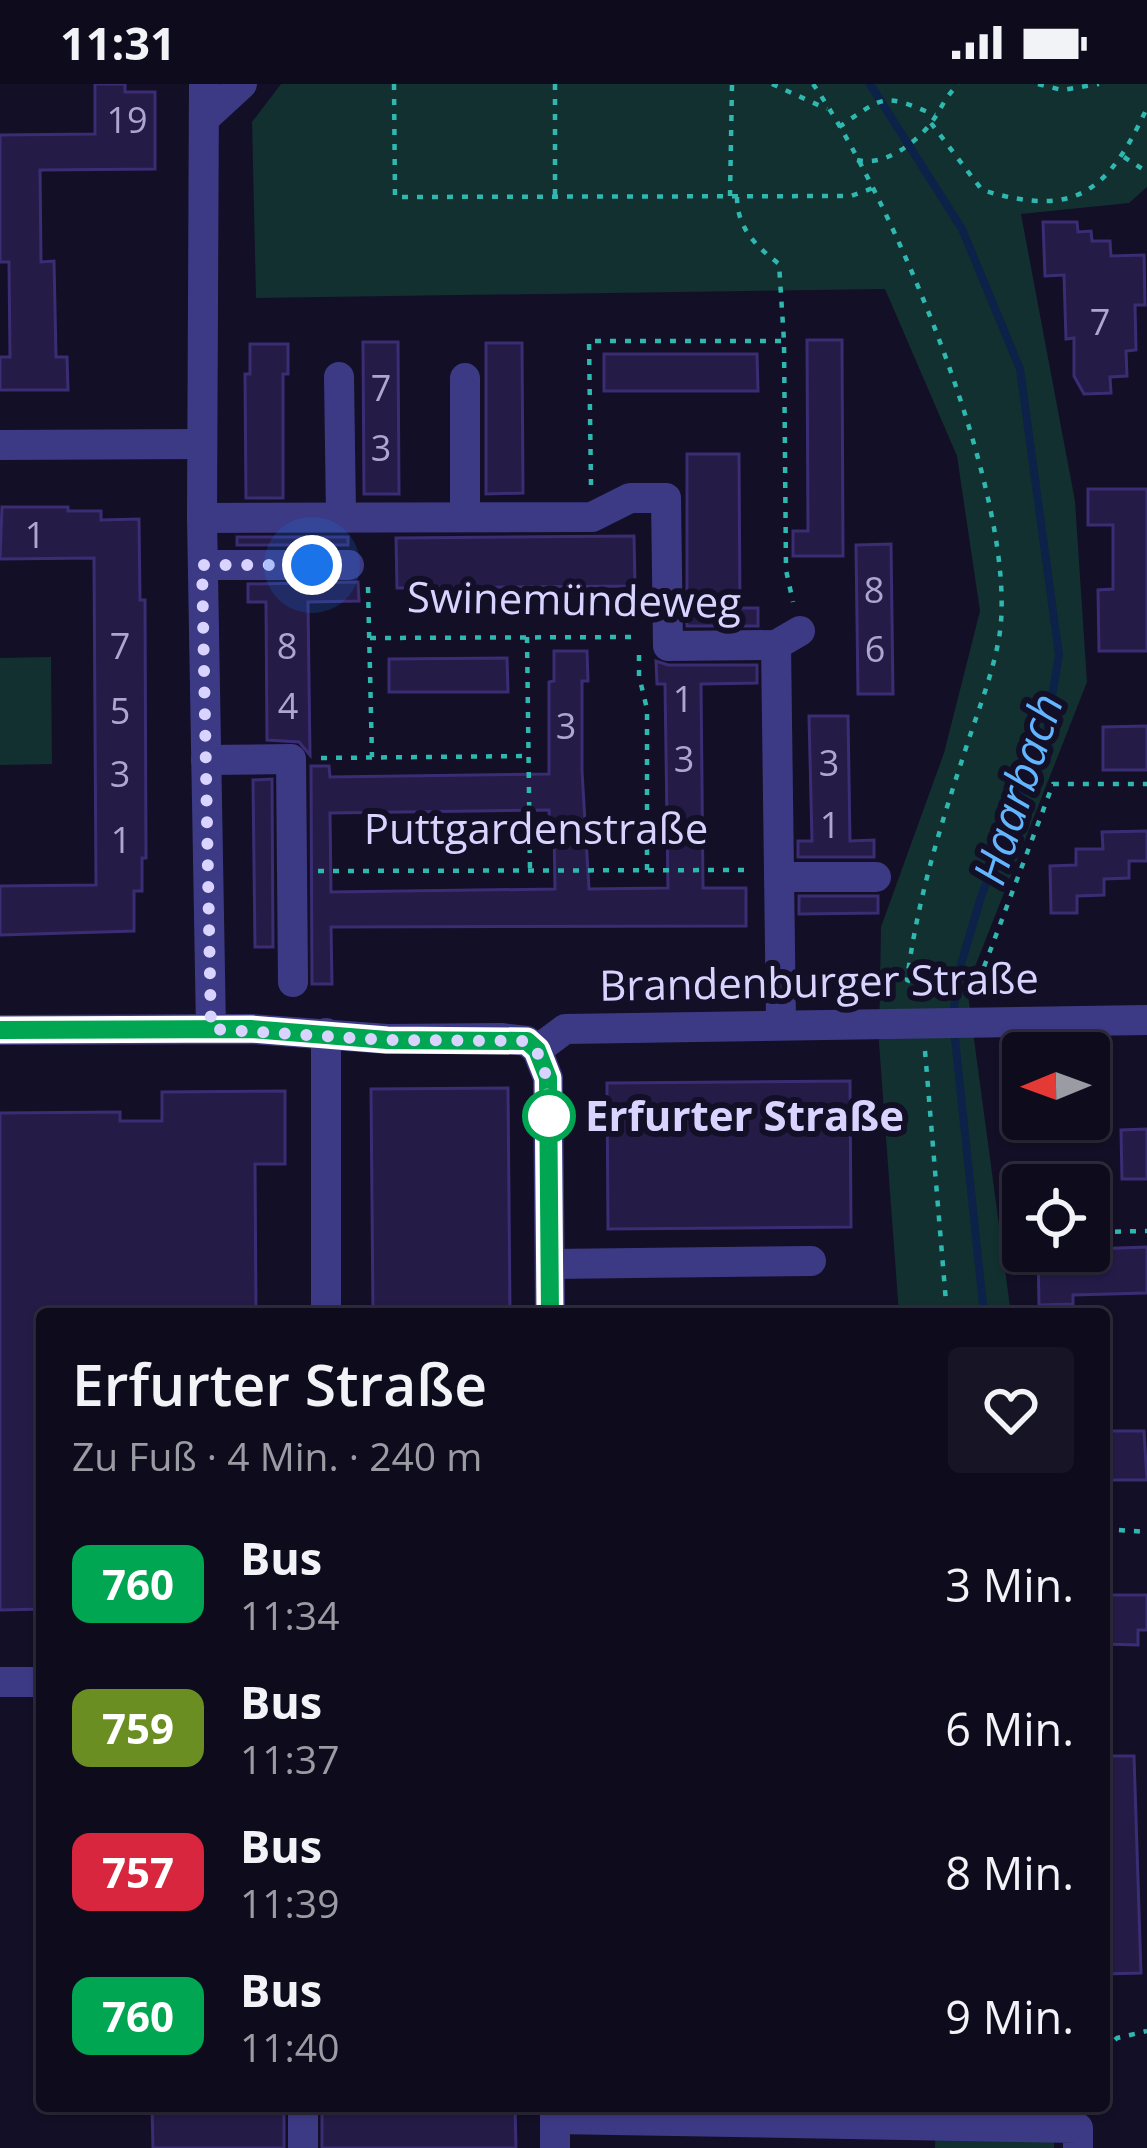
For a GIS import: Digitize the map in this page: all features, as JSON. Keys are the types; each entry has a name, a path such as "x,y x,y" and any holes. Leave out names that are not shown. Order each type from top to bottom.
{"street":[{"path":"204,84 202,565 211,1029"},
{"path":"204,119 242,84"},
{"path":"339,377 341,515"},
{"path":"465,378 465,516"},
{"path":"0,445 202,444"},
{"path":"202,518 592,517 630,498 666,498 654,642"},
{"path":"202,565 349,565"},
{"path":"781,1024 780,873 788,638"},
{"name":"Swinemündeweg","path":"654,642 788,638"},
{"path":"206,760 291,759 293,982"},
{"path":"780,873 876,877"},
{"name":"Brandenburger Straße","path":"537,1050 566,1029 1147,1020"},
{"path":"0,1030 211,1029 387,1040 527,1041 537,1050 548,1078 550,1308"},
{"path":"326,1033 326,1308"},
{"path":"550,1264 811,1261"},
{"path":"0,1682 36,1682"},
{"path":"303,2112 303,2148"},
{"path":"555,2124 1078,2128 1078,2148"}],"path":[{"path":"394,84 394,197 851,196 872,188"},
{"path":"555,84 555,197"},
{"path":"732,84 734,196 742,225 759,249 779,264 788,638"},
{"path":"772,84 829,109"},
{"path":"813,84 872,188 959,400 984,480 1002,586 994,663 913,929 907,980 920,986 946,1308"},
{"path":"857,160 871,164 893,154 931,123 959,84"},
{"path":"1038,84 1062,90 1099,84"},
{"path":"839,127 880,99 895,98 935,115"},
{"path":"931,123 982,190 1053,200 1084,194 1124,158 1147,107"},
{"path":"1124,158 1147,172"},
{"path":"592,517 589,341 784,341"},
{"name":"Swinemündeweg","path":"372,757 370,638 654,642"},
{"path":"527,638 530,871"},
{"path":"647,870 646,709 639,676 654,642"},
{"path":"291,759 529,756"},
{"path":"981,1020 981,975 1053,784 1147,784"},
{"name":"Puttgardenstraße","path":"292,872 780,873"},
{"path":"1110,1232 1147,1231"},
{"path":"1110,1529 1147,1532"},
{"path":"1110,2044 1117,2038 1147,2031"}],"green space":[{"path":"281,84 1147,84 1147,187 1129,203 1021,214 1075,501 1087,682 967,987 1010,1308 899,1308 879,1043 881,927 944,753 980,611 957,456 885,289 256,298 252,122"},
{"path":"51,657 52,764 0,765 0,658"},
{"path":"936,2112 1054,2112 1054,2148 935,2148"}],"building":[{"path":"95,84 125,84 125,92 155,92 155,169 40,170 41,262 54,261 56,357 67,357 68,390 0,390 0,357 10,357 9,262 0,262 0,135 95,134"},
{"path":"1043,222 1077,222 1078,232 1091,231 1092,241 1110,241 1111,256 1144,255 1145,305 1135,305 1136,350 1126,351 1127,376 1110,377 1111,393 1084,394 1074,376 1074,338 1066,339 1064,275 1045,276"},
{"path":"807,340 842,340 843,556 793,556 793,531 808,531"},
{"path":"363,342 398,342 399,494 364,494"},
{"path":"486,343 522,343 523,493 486,494"},
{"path":"250,344 288,344 288,374 283,374 283,498 246,498 245,374 250,374"},
{"path":"604,354 757,354 758,391 604,391"},
{"path":"687,454 739,454 740,608 758,608 758,626 687,626"},
{"path":"1088,489 1147,489 1147,651 1099,651 1098,590 1113,589 1113,525 1088,525"},
{"path":"2,507 68,507 68,511 101,511 101,520 139,519 140,600 145,600 146,858 142,858 142,891 134,891 134,931 0,935 0,886 96,885 94,558 0,559"},
{"path":"634,536 635,586 397,588 396,538"},
{"path":"237,537 348,537 348,545 237,545"},
{"path":"891,544 893,694 858,694 856,545"},
{"path":"358,582 359,601 308,602 310,755 299,742 267,740 266,602 248,602 248,584"},
{"path":"554,651 587,651 588,681 582,681 582,771 589,889 668,888 665,684 657,684 656,661 757,665 757,683 701,684 703,888 746,888 746,926 331,927 332,984 312,984 311,766 329,766 330,777 549,774 549,682 554,681","holes":["549,810 550,831 554,831 555,889 331,892 330,813"]},
{"path":"507,658 508,692 389,692 389,659"},
{"path":"809,716 848,716 850,841 874,840 874,857 798,857 798,841 812,841"},
{"path":"1147,726 1147,770 1103,770 1103,727"},
{"path":"272,779 273,947 255,947 253,780"},
{"path":"1147,831 1147,861 1129,861 1129,878 1104,879 1104,895 1077,896 1077,913 1051,913 1050,866 1076,865 1076,849 1103,849 1102,832"},
{"path":"799,896 878,896 878,913 799,914"},
{"path":"850,1081 851,1227 608,1229 607,1083"},
{"path":"508,1088 510,1308 373,1308 371,1089"},
{"path":"285,1091 285,1164 255,1164 256,1308 36,1308 36,1609 0,1610 0,1113 120,1112 120,1121 162,1121 162,1092"},
{"path":"1147,1129 1147,1179 1122,1179 1121,1130"},
{"path":"1147,1247 1147,1293 1073,1295 1073,1304 1039,1305 1038,1272 1110,1272 1110,1248"},
{"path":"1110,1431 1144,1431 1147,1480 1110,1480"},
{"path":"1110,1595 1147,1595 1147,1630 1138,1630 1138,1645 1110,1644"},
{"path":"1110,1756 1134,1756 1141,1973 1110,1974"},
{"path":"152,2112 284,2112 284,2148 153,2148"},
{"path":"322,2112 515,2112 516,2148 322,2148"}],"waterway":[{"name":"Haarbach","path":"870,84 962,229 1020,369 1059,655 1046,732 982,894 961,964 953,1014"},
{"name":"Haarbach","path":"954,1029 983,1308"}],"bus line":[{"name":"760","path":"0,1030 251,1029 387,1040 527,1041 544,1061 548,1078 550,1308"}],"place":[{"name":"Erfurter Straße","path":"549,1116"}],"route":[{"path":"312,565 202,565 211,1029 286,1030 387,1040 527,1041 544,1061 549,1116"}]}
